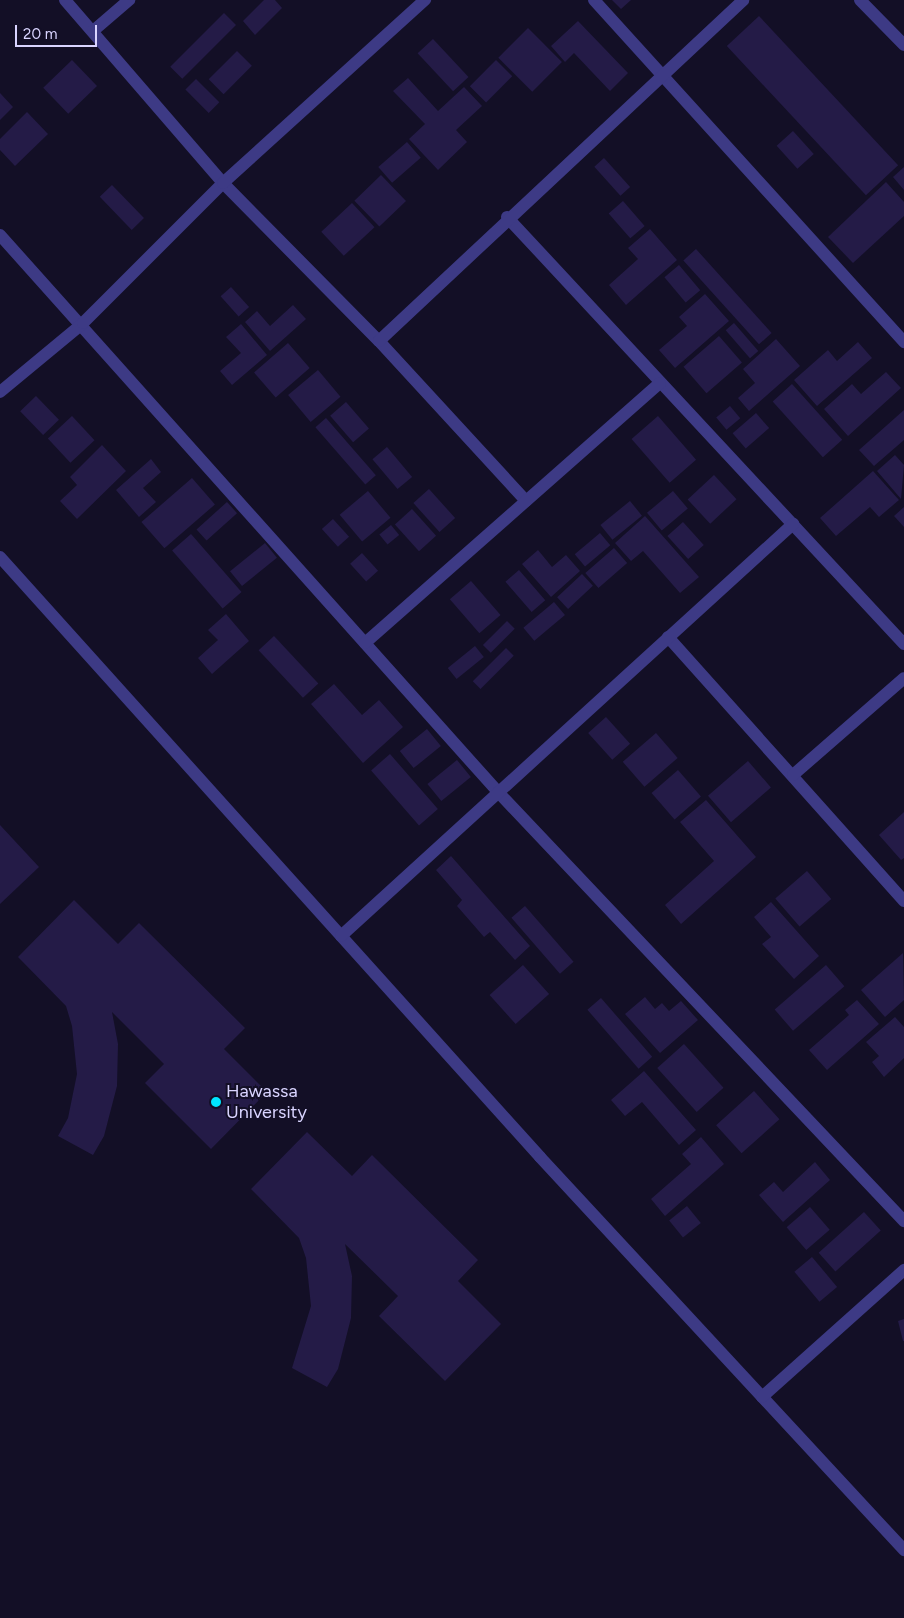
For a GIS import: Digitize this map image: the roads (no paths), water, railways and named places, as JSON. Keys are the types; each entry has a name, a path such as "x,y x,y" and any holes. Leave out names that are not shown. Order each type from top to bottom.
{"street":[{"path":"64,0 223,183 379,341 526,502"},
{"path":"92,31 129,0"},
{"path":"0,392 83,323 223,183 425,0"},
{"path":"594,0 663,72 904,342"},
{"path":"379,341 507,217 743,0"},
{"path":"860,0 904,45"},
{"path":"507,217 904,644"},
{"path":"0,235 83,323 498,792 904,1221"},
{"path":"365,643 660,383"},
{"path":"341,936 793,524"},
{"path":"0,557 341,936 904,1550"},
{"path":"668,636 904,901"},
{"path":"793,775 904,678"},
{"path":"762,1397 904,1270"}],"place":[{"name":"Hawassa University","path":"216,1102"}]}
